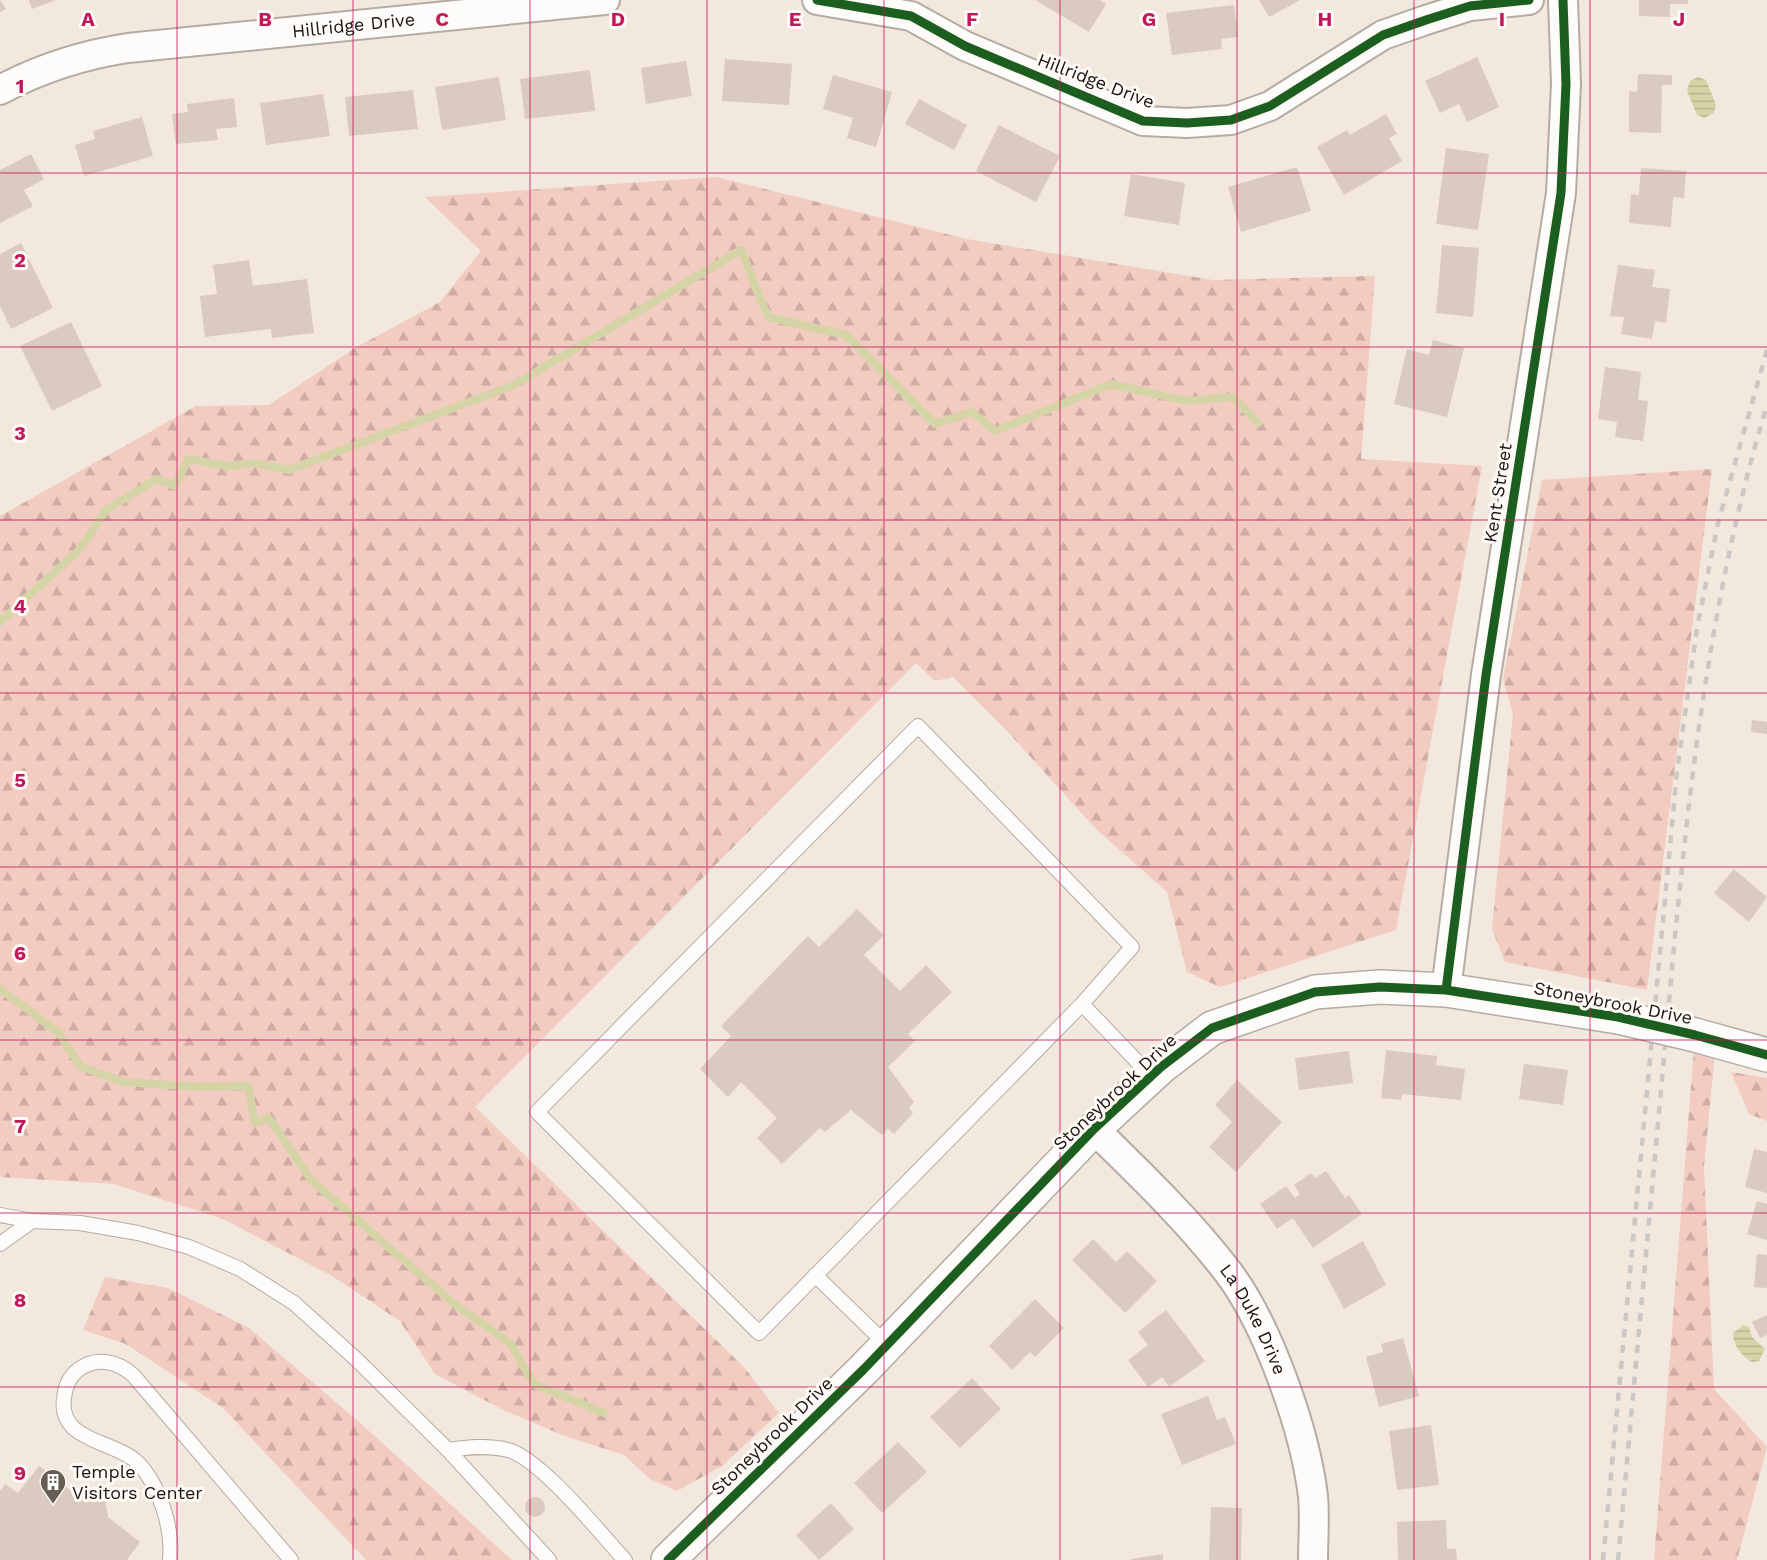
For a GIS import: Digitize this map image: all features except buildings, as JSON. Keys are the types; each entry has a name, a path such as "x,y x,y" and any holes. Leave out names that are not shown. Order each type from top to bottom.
{"street":[{"name":"Hillridge Drive","path":"0,90 27,76 88,54 128,48 605,0"},
{"name":"Hillridge Drive","path":"817,0 918,8 965,45 1143,121 1186,123 1231,120 1270,106 1383,35 1470,6 1528,0"},
{"name":"Kent Street","path":"1446,990 1488,664 1561,193 1566,84 1563,0"},
{"name":"Stoneybrook Drive","path":"668,1560 887,1345 1094,1129 1151,1076 1212,1028 1315,992 1380,987 1446,990 1618,1017 1695,1035 1767,1056"},
{"name":"La Duke Drive","path":"1094,1129 1167,1200 1229,1274 1270,1346 1298,1425 1312,1496 1314,1560"}],"lane":[{"path":"918,726 1132,947 1082,1004 759,1333 537,1112 918,726"},
{"path":"1082,1004 1151,1076"},
{"path":"0,1215 32,1221 80,1223 138,1233 189,1247 240,1269 294,1303 357,1359 448,1450 549,1560"},
{"path":"0,1244 32,1221"},
{"path":"815,1275 887,1345"},
{"path":"170,1560 172,1540 150,1478 127,1453 84,1437 67,1418 63,1405 65,1389 72,1377 89,1364 112,1363 133,1375 291,1560"},
{"path":"448,1450 475,1446 509,1450 539,1468 625,1560"}],"green space":[{"path":"716,177 967,239 1213,280 1375,276 1361,459 1482,466 1396,930 1220,987 1187,972 1167,892 1096,829 1006,730 953,677 935,681 916,663 475,1107 744,1367 779,1413 722,1466 677,1491 650,1479 624,1455 562,1435 503,1410 435,1374 400,1321 332,1276 223,1219 114,1184 0,1177 0,516 196,406 269,405 355,348 440,302 481,251 425,197"},
{"path":"1712,469 1647,990 1505,962 1492,929 1513,714 1503,679 1542,480"},
{"path":"1695,1035 1716,1042 1704,1167 1714,1389 1767,1447 1737,1560 1654,1560"},
{"path":"1731,1072 1767,1078 1767,1121 1749,1114"},
{"path":"105,1277 168,1288 249,1328 359,1422 512,1560 366,1560 223,1408 126,1344 83,1330"}],"shaded area":[{"path":"1698,77 1706,80 1716,105 1714,113 1704,118 1697,115 1687,91 1690,81"},
{"path":"1743,1325 1749,1327 1752,1337 1765,1349 1759,1361 1748,1360 1736,1346 1733,1333"}],"waterway":[{"path":"0,622 79,550 106,510 157,479 175,486 188,459 228,466 254,463 289,470 514,385 741,250 768,317 846,335 935,424 972,412 995,431 1111,384 1187,401 1233,397 1258,423"},
{"path":"0,989 59,1033 81,1067 124,1082 198,1087 248,1086 255,1123 269,1118 312,1181 458,1307 510,1343 534,1384 604,1413"}],"railway":[{"path":"1603,1560 1677,771 1697,628 1718,523 1767,350"},
{"path":"1618,1560 1673,955 1700,717 1728,560 1767,405"}],"cycle path":[{"path":"817,0 911,16 965,46 1143,121 1187,123 1231,120 1270,106 1383,35 1470,6 1529,0"},
{"path":"1446,990 1486,675 1561,193 1566,84 1563,0"},
{"path":"668,1560 864,1369 1094,1129 1161,1067 1212,1028 1315,992 1380,987 1446,990 1618,1017 1767,1055"}],"place":[{"name":"Temple Visitors Center","path":"53,1505"}]}
